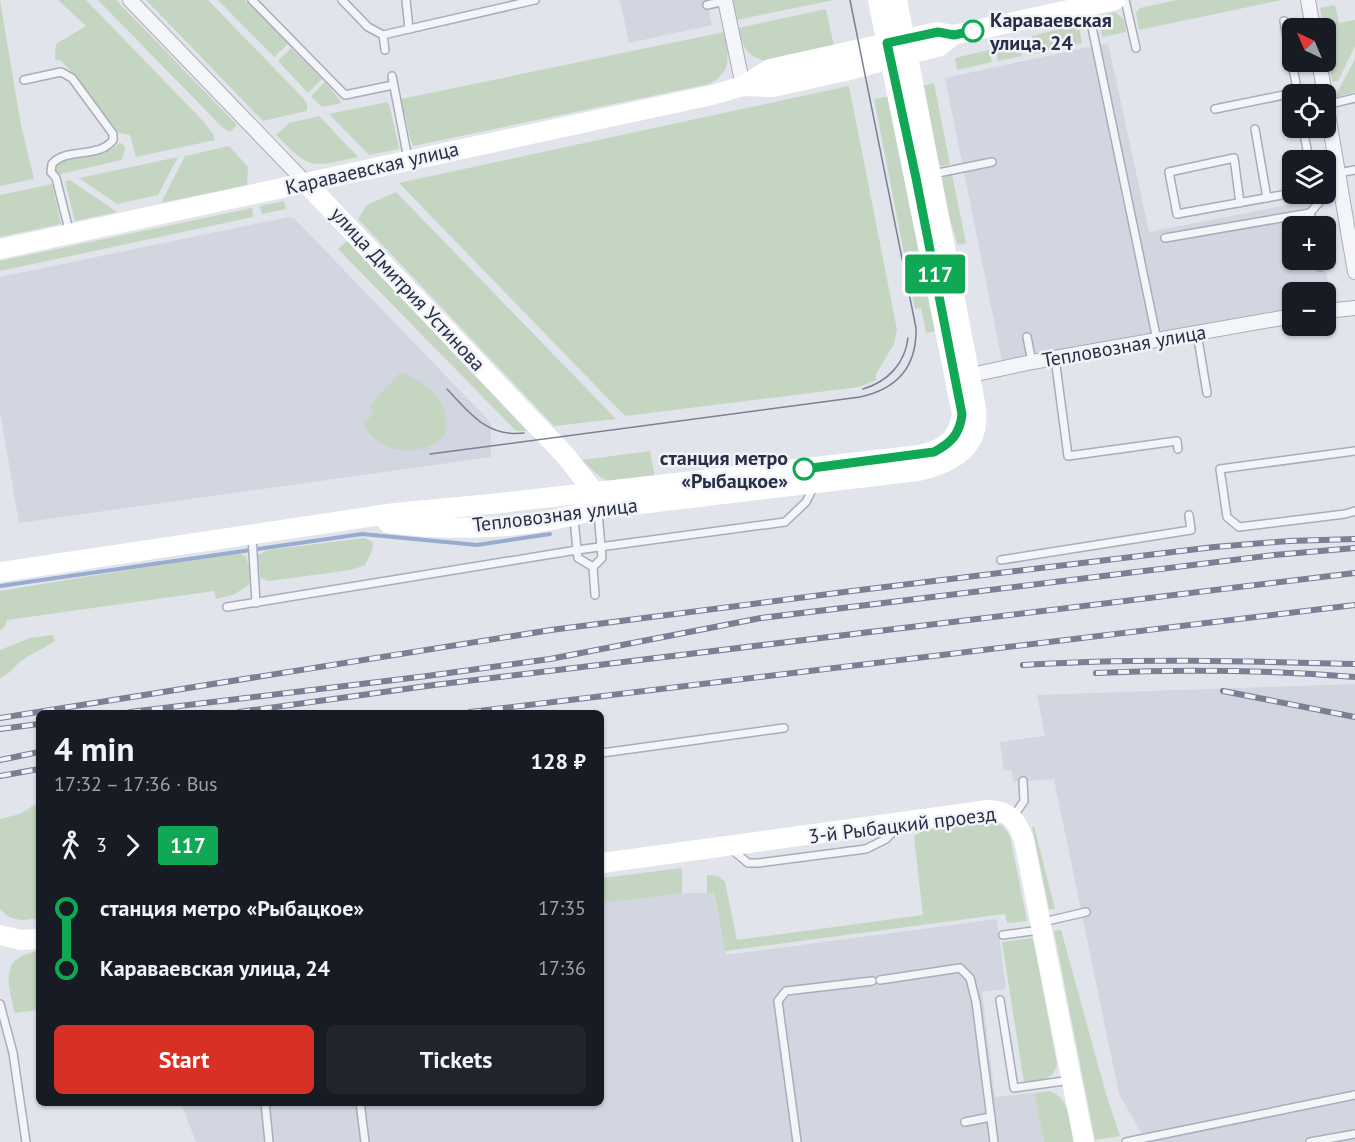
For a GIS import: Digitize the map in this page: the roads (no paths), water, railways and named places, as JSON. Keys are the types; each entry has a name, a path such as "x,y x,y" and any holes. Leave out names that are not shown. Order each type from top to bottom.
{"street":[{"name":"улица Дмитрия Устинова","path":"130,0 565,455 596,501"},
{"path":"878,0 897,49 962,377 977,420 974,434 953,449"},
{"path":"897,0 897,49"},
{"name":"Караваевская улица","path":"0,249 712,94 743,86 770,69 897,49 938,32 954,35 1115,0"},
{"path":"1308,0 1311,18"},
{"path":"725,1 743,86"},
{"path":"1336,191 1355,272"},
{"path":"1336,310 1355,308"},
{"name":"Тепловозная улица","path":"962,377 1032,362 1282,318"},
{"name":"Тепловозная улица","path":"362,518 392,523 488,527 574,516 596,501 953,449"},
{"name":"Тепловозная улица","path":"0,572 252,539 395,513 596,501 816,483 918,471 948,462 953,449"},
{"name":"3-й Рыбацкий проезд","path":"604,863 902,824 989,810 1006,813 1019,826 1024,840 1084,1142"},
{"path":"0,935 21,940 36,939"}],"lane":[{"path":"252,0 345,95 393,85"},
{"path":"342,0 368,27 383,35 535,0"},
{"path":"406,0 409,29"},
{"path":"1125,0 1136,48"},
{"path":"707,5 725,1"},
{"path":"1088,6 1096,55 1157,340"},
{"path":"383,35 386,50"},
{"path":"24,80 61,72 66,74 72,78 113,134 113,140 104,148 59,157 52,164 51,172 56,178 70,234"},
{"path":"392,76 408,159"},
{"path":"1215,109 1282,96"},
{"path":"1336,102 1355,98"},
{"path":"1255,129 1267,198"},
{"path":"1240,202 1233,158 1169,172 1177,214 1282,195"},
{"path":"923,177 992,162"},
{"path":"1336,181 1355,170"},
{"path":"1165,238 1310,213 1317,204"},
{"path":"1197,333 1207,393"},
{"path":"1027,337 1032,362"},
{"path":"1055,358 1068,456 1177,441 1178,449"},
{"path":"1355,451 1220,469 1227,517 1239,527 1355,511"},
{"path":"228,607 601,546 785,522 806,502 816,483"},
{"path":"593,567 602,558 596,501"},
{"path":"1001,560 1191,530 1189,515"},
{"path":"574,516 578,558 593,567"},
{"path":"252,539 256,603"},
{"path":"593,567 596,595"},
{"path":"604,753 784,728"},
{"path":"1013,818 1024,801 1023,781"},
{"path":"1004,935 1086,912"},
{"path":"797,1142 778,1001 786,991 960,968 970,978 976,1002 994,1142"},
{"path":"1000,1000 1014,1089 1072,1080"},
{"path":"0,1004 13,1053 26,1142"},
{"path":"1126,1142 1355,1095"},
{"path":"264,1106 269,1142"},
{"path":"360,1106 364,1142"},
{"path":"965,1122 991,1117"},
{"path":"1310,1142 1355,1134"}],"waterway":[{"path":"0,586 362,534 477,545 550,534"}],"tram line":[{"path":"430,454 860,397 884,388 902,374 913,354 916,328 850,0"},
{"path":"863,389 880,382 893,371 903,356 908,338"},
{"path":"447,389 480,422 499,431 524,433"}],"railway":[{"path":"50,710 551,630 1214,547 1355,539"},
{"path":"146,710 550,659 761,618 1274,555 1355,548"},
{"path":"253,710 434,685 1355,573"},
{"path":"487,710 1355,605"},
{"path":"1023,665 1148,661 1355,664"},
{"path":"1096,673 1225,671 1355,677"},
{"path":"1223,691 1355,717"},
{"path":"0,718 36,712"},
{"path":"0,729 36,724"},
{"path":"0,760 36,753"},
{"path":"0,776 36,770"}],"place":[{"name":"Караваевская улица, 24","path":"973,31"},
{"name":"станция метро «Рыбацкое»","path":"804,469"}]}
